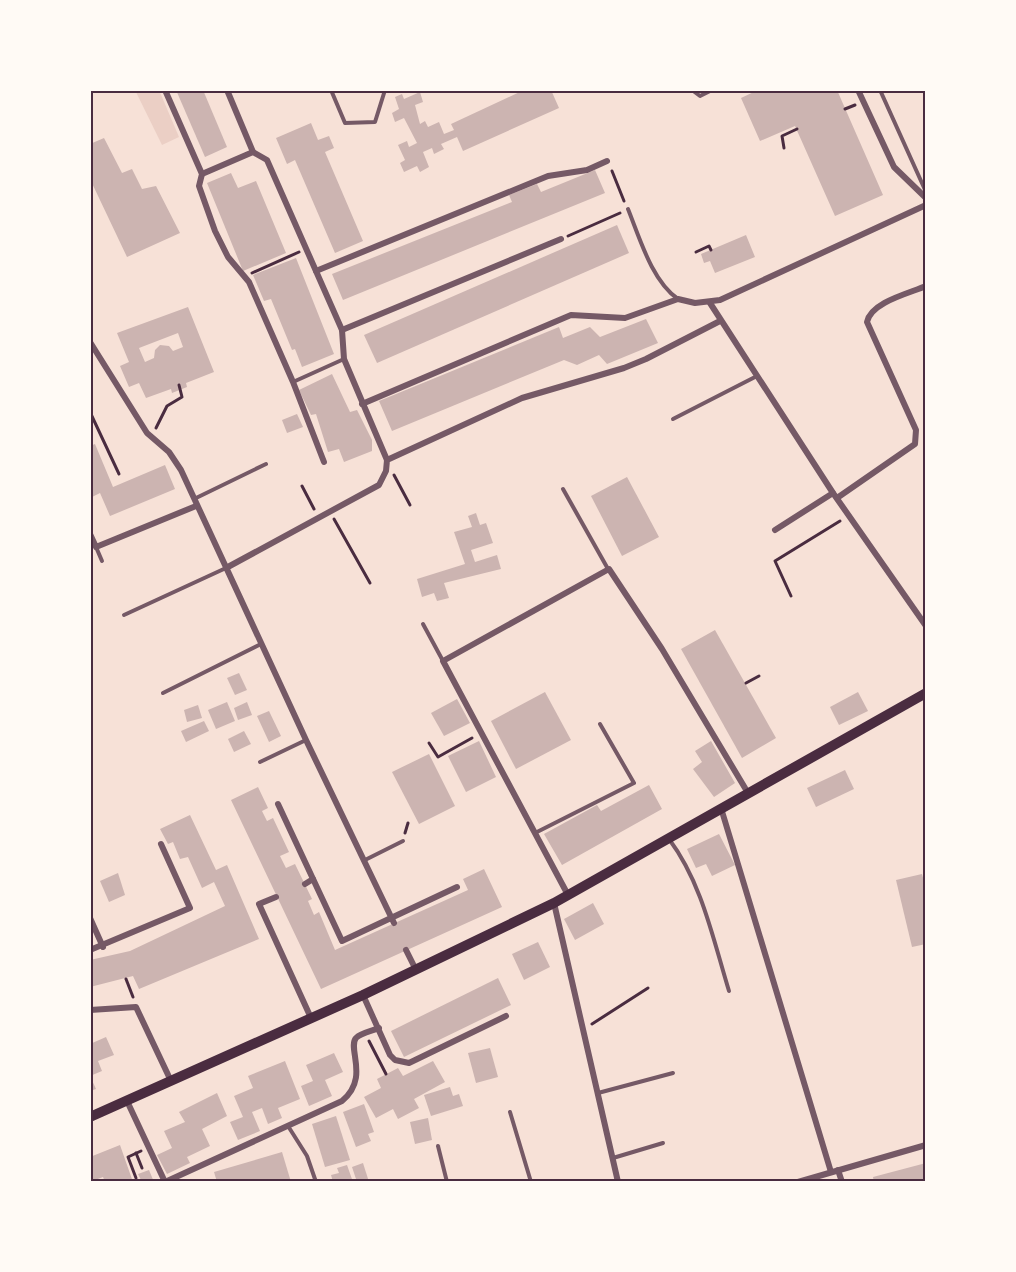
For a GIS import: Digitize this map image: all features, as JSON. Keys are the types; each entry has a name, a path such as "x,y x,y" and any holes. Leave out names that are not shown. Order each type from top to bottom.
{"main road":[{"path":"90,1117 363,995 554,903 926,693"}],"street":[{"path":"165,90 202,174 199,186 215,231 228,257 249,282 293,382 324,462"},
{"path":"226,568 379,485 386,471 387,460 344,359 342,330 267,160 254,152 227,90"},
{"path":"858,90 894,167 926,198"},
{"path":"202,174 254,152"},
{"path":"316,271 548,176 587,170 607,161"},
{"path":"362,404 571,315 625,318 678,299 710,303 926,205"},
{"path":"342,330 561,239"},
{"path":"776,530 915,444 916,430 867,322 868,316 876,309 926,286"},
{"path":"710,303 835,495 926,626"},
{"path":"387,460 522,398 635,364 720,321"},
{"path":"90,342 93,353 147,433 159,442 181,470 306,740 393,920"},
{"path":"90,534 96,547 195,503"},
{"path":"568,895 443,661 609,569 662,649 748,793"},
{"path":"278,804 342,940 393,920 457,887"},
{"path":"721,808 831,1172"},
{"path":"90,950 103,947 190,908 161,844"},
{"path":"304,884 313,879"},
{"path":"276,897 259,904 311,1018"},
{"path":"554,903 618,1182"},
{"path":"90,918 103,947"},
{"path":"406,950 416,970"},
{"path":"363,995 390,1055 395,1060 409,1063 506,1016"},
{"path":"90,1010 136,1007 171,1082"},
{"path":"127,1101 165,1182 350,1095 357,1079 354,1043 357,1037 379,1028"},
{"path":"798,1182 926,1144"},
{"path":"838,1170 842,1182"}],"lane":[{"path":"331,90 345,123 375,122 379,116 385,90"},
{"path":"692,90 700,96 712,90"},
{"path":"880,90 926,192"},
{"path":"628,209 657,275 669,292 678,299"},
{"path":"293,382 344,359"},
{"path":"673,419 757,376"},
{"path":"195,503 266,464"},
{"path":"563,489 609,569"},
{"path":"96,547 102,561"},
{"path":"124,615 226,568"},
{"path":"423,624 443,661"},
{"path":"163,693 261,644"},
{"path":"535,833 634,783 600,724"},
{"path":"260,762 306,740"},
{"path":"668,837 684,860 694,882 729,991"},
{"path":"365,860 403,842"},
{"path":"597,1093 673,1073"},
{"path":"510,1112 531,1182"},
{"path":"288,1126 307,1156 316,1182"},
{"path":"612,1158 663,1143"},
{"path":"438,1146 447,1182"}],"path":[{"path":"784,148 782,136 797,129"},
{"path":"561,239 628,209 607,161"},
{"path":"696,252 709,246 711,250"},
{"path":"243,277 306,249"},
{"path":"159,442 155,424 167,406 183,397 179,385"},
{"path":"90,412 119,474"},
{"path":"387,460 410,505"},
{"path":"302,486 318,519"},
{"path":"330,513 370,583"},
{"path":"791,596 776,561 849,515"},
{"path":"746,684 759,676"},
{"path":"429,743 438,757 481,733"},
{"path":"126,979 136,1007"},
{"path":"583,1030 648,988"},
{"path":"365,1034 386,1074"},
{"path":"136,1178 128,1157 148,1147"},
{"path":"136,1153 142,1168"}],"shaded area":[{"path":"135,90 159,90 179,137 162,145"}],"building":[{"path":"176,90 203,90 227,147 205,157"},
{"path":"524,90 551,90 559,108 463,151 457,137 441,144 444,149 434,154 432,148 423,152 429,167 420,172 417,166 404,172 400,163 405,160 398,145 407,141 409,147 417,143 404,118 395,122 392,113 399,109 395,97 402,94 404,99 420,92 423,102 415,105 420,124 425,121 428,127 439,122 444,134 454,130 451,124"},
{"path":"758,90 837,90 883,195 835,216 795,126 760,141 741,98"},
{"path":"311,123 318,140 329,136 334,148 325,152 363,241 335,253 295,160 287,164 276,138"},
{"path":"104,138 122,173 132,169 142,189 156,186 180,233 127,257 90,179 90,144"},
{"path":"595,170 605,193 343,300 332,274 512,202 509,195 537,184 541,192"},
{"path":"231,173 238,188 256,181 286,253 243,271 207,183"},
{"path":"617,225 629,253 377,363 364,335"},
{"path":"746,235 755,257 715,273 710,261 704,263 701,254"},
{"path":"296,258 334,354 302,367 295,349 292,350 271,299 264,301 253,275"},
{"path":"188,307 214,372 186,383 187,387 172,393 171,389 146,398 139,383 129,387 120,366 129,362 117,333","holes":["178,333 183,347 173,351 169,346 160,345 155,350 154,358 145,362 139,348"]},
{"path":"646,319 658,343 607,364 599,355 577,365 564,360 392,431 379,401 559,327 563,338 590,327 600,337"},
{"path":"332,374 350,412 357,410 372,440 372,451 344,462 339,449 328,452 316,414 311,415 299,390"},
{"path":"297,414 303,427 287,433 282,420"},
{"path":"95,444 113,487 165,465 175,489 110,516 100,493 90,498 90,446"},
{"path":"627,477 659,537 622,556 591,496"},
{"path":"476,513 480,525 486,523 493,543 471,550 475,562 497,555 501,569 444,583 449,598 437,601 434,593 422,597 417,579 465,564 454,532 472,527 468,516"},
{"path":"715,630 776,738 742,758 681,649"},
{"path":"239,673 247,690 235,695 227,678"},
{"path":"545,692 571,740 516,769 491,721"},
{"path":"858,692 868,711 839,725 830,707"},
{"path":"457,699 470,723 444,736 431,713"},
{"path":"227,702 235,721 216,729 208,710"},
{"path":"247,702 252,715 238,720 234,708"},
{"path":"198,705 202,718 187,722 184,710"},
{"path":"269,711 281,736 269,742 257,716"},
{"path":"204,721 209,731 186,742 181,731"},
{"path":"244,731 251,744 234,752 228,739"},
{"path":"479,741 496,777 466,792 448,756"},
{"path":"711,741 735,783 714,797 693,769 702,762 695,751"},
{"path":"429,754 455,806 419,824 392,772"},
{"path":"845,770 854,789 816,807 807,788"},
{"path":"649,785 662,809 562,865 544,834 597,805 601,811"},
{"path":"258,787 268,808 262,811 267,821 273,818 289,852 280,856 286,868 295,864 312,899 308,901 314,915 319,912 335,950 468,890 463,879 484,869 502,907 321,989 231,800"},
{"path":"190,815 216,870 227,865 259,939 139,989 133,976 90,987 90,960 130,951 225,906 214,882 202,888 188,857 180,859 173,842 168,844 160,829"},
{"path":"719,834 735,865 712,876 706,864 696,868 687,849"},
{"path":"118,873 125,895 109,902 100,881"},
{"path":"922,874 926,889 926,944 912,947 896,880"},
{"path":"593,903 604,924 575,940 564,919"},
{"path":"538,942 550,967 524,980 512,954"},
{"path":"498,978 511,1005 404,1057 391,1031"},
{"path":"106,1037 114,1055 98,1061 102,1071 90,1076 90,1044"},
{"path":"490,1048 498,1077 476,1083 468,1053"},
{"path":"334,1053 343,1072 325,1080 332,1096 309,1106 301,1086 313,1081 306,1065"},
{"path":"285,1061 300,1099 278,1108 282,1118 268,1124 262,1108 252,1112 260,1131 238,1140 230,1122 243,1117 234,1096 253,1088 248,1076"},
{"path":"433,1061 445,1082 414,1099 419,1108 398,1119 393,1109 376,1118 364,1097 381,1088 377,1079 398,1068 403,1076"},
{"path":"90,1076 96,1089 90,1091"},
{"path":"450,1087 453,1096 459,1094 463,1106 431,1116 424,1095"},
{"path":"217,1093 227,1116 202,1129 210,1146 187,1157 190,1163 167,1174 157,1155 172,1148 164,1131 185,1122 179,1112"},
{"path":"364,1104 374,1132 368,1134 371,1141 356,1147 343,1112"},
{"path":"336,1116 350,1160 325,1167 312,1124"},
{"path":"428,1118 432,1140 415,1144 410,1122"},
{"path":"120,1145 133,1182 105,1182 103,1177 90,1182 90,1157"},
{"path":"282,1152 291,1182 217,1182 214,1172"},
{"path":"363,1163 369,1182 357,1182 352,1167"},
{"path":"926,1163 926,1182 874,1182 873,1177"},
{"path":"347,1165 353,1182 333,1182 331,1175 339,1173 337,1168"},
{"path":"149,1170 154,1182 142,1182 138,1174"}]}
